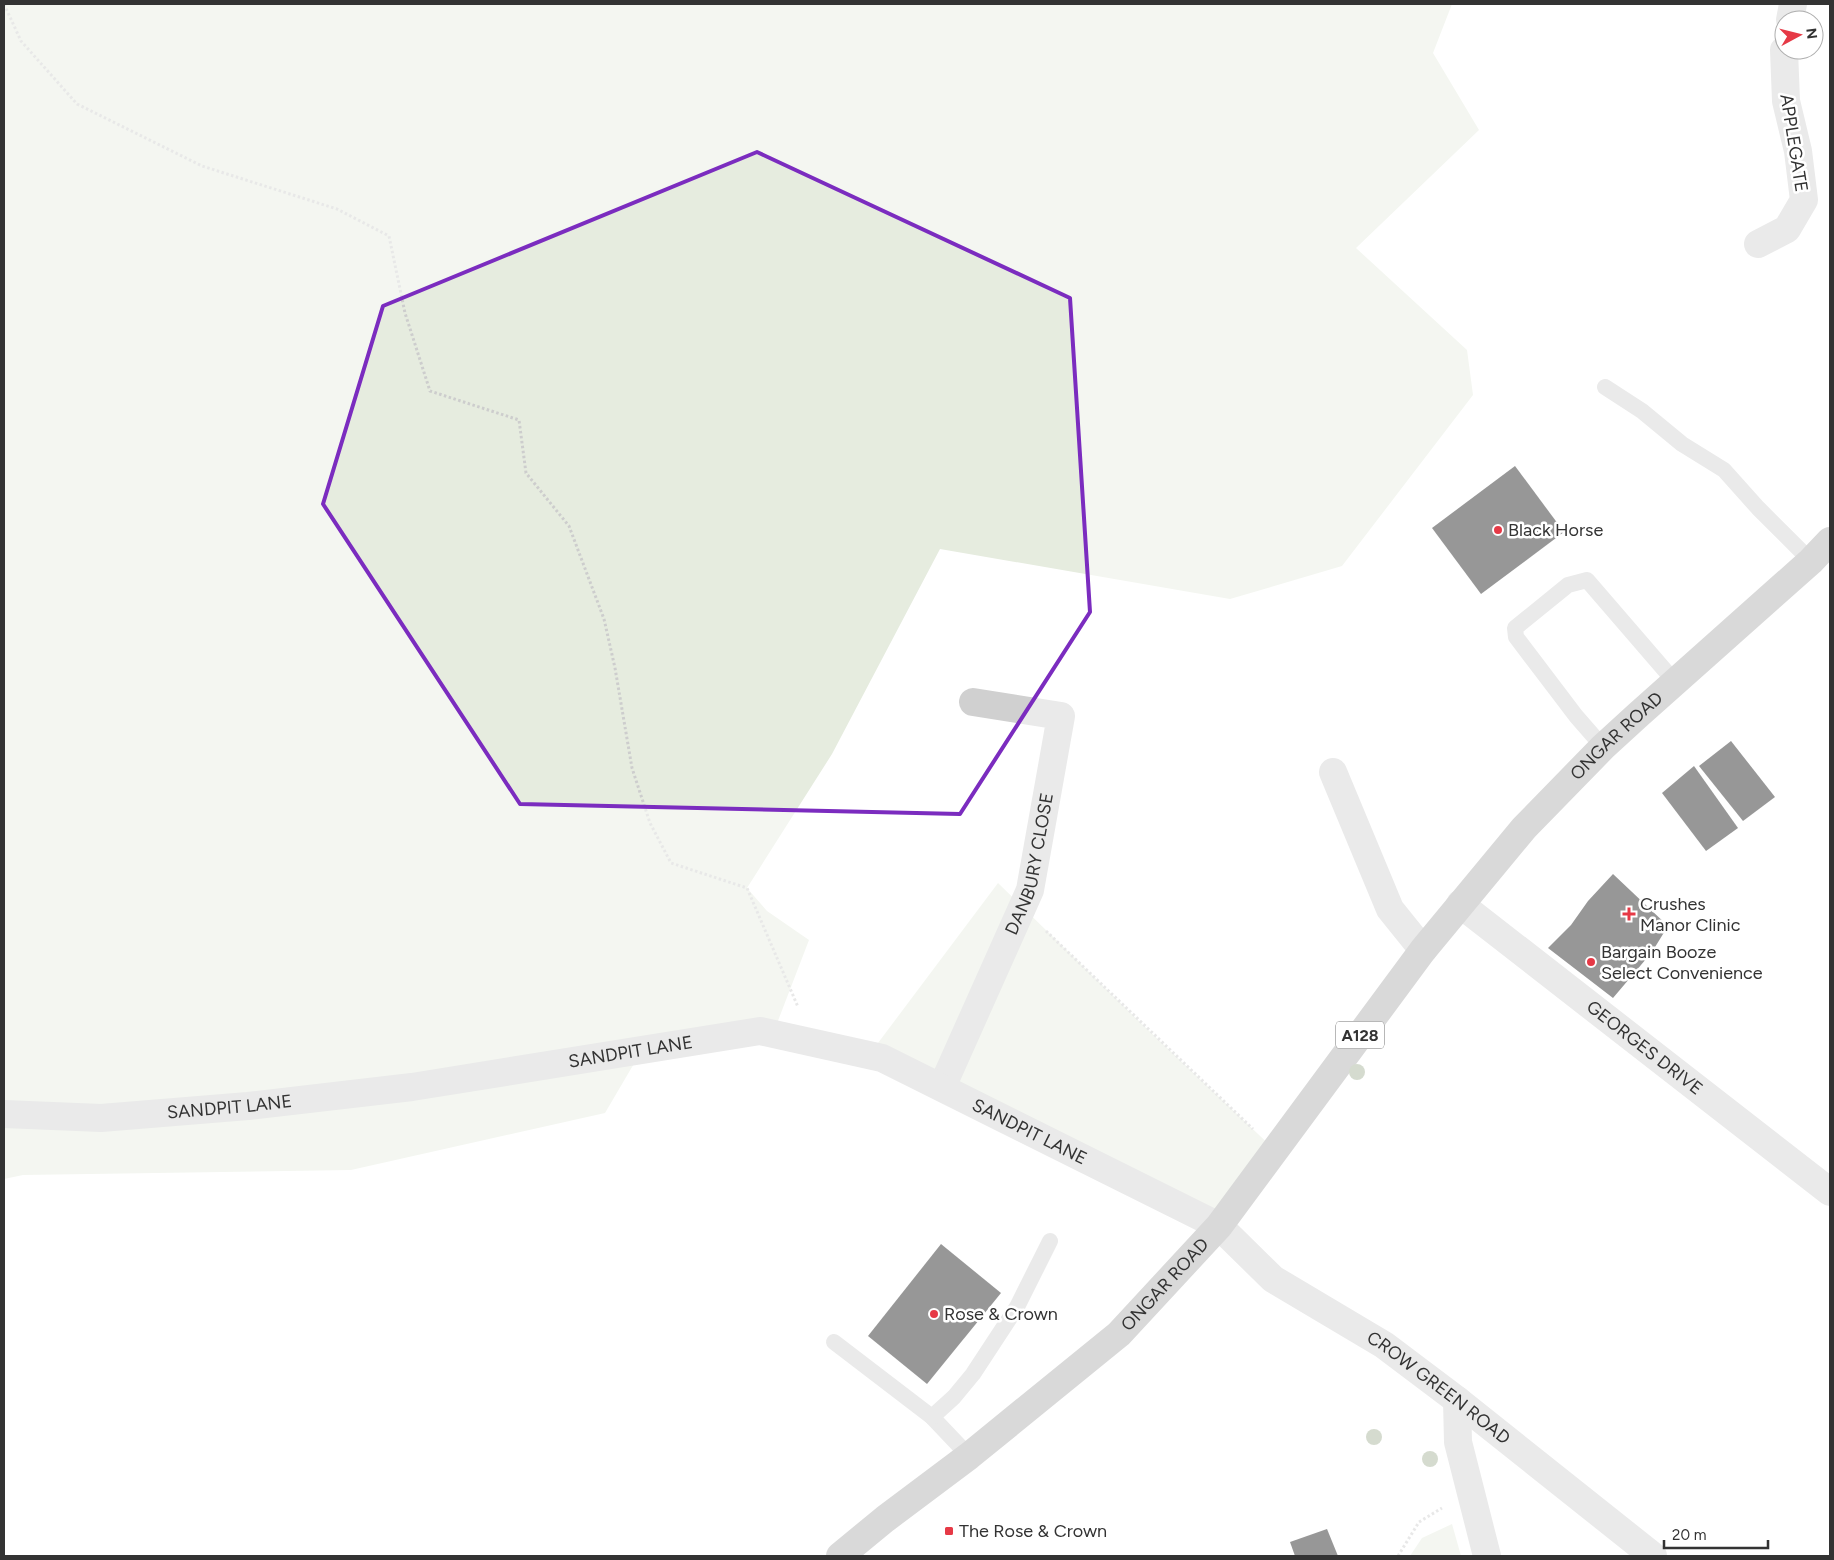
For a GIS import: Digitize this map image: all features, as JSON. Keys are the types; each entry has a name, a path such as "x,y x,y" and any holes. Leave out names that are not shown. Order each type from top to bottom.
{"main road":[{"name":"ONGAR ROAD","path":"840,1556 885,1519 969,1456 1119,1334 1219,1226 1423,950 1524,828 1603,747 1811,561 1830,541"}],"street":[{"name":"APPLEGATE","path":"1758,244 1787,229 1804,200 1798,151 1786,101 1784,60"},
{"name":"DANBURY CLOSE","path":"942,1087 1030,890 1061,716 973,702"},
{"path":"1333,772 1390,909 1423,950"},
{"name":"GEORGES DRIVE","path":"1460,904 1830,1192"},
{"name":"SANDPIT LANE","path":"4,1114 101,1118 248,1106 412,1087 760,1031 882,1058 1219,1226"},
{"name":"CROW GREEN ROAD","path":"1219,1226 1273,1279 1384,1345 1457,1400 1652,1556"},
{"path":"1457,1400 1458,1442 1487,1556"}],"lane":[{"path":"1605,387 1642,411 1682,444 1724,470 1758,508 1811,561"},
{"path":"1603,747 1576,716 1516,637 1515,628 1568,585 1587,580 1675,682"},
{"path":"932,1417 954,1397 973,1374 1017,1307 1050,1241"},
{"path":"834,1342 932,1417 969,1456"}],"path":[{"path":"4,4 21,41 77,104 202,166 337,209 390,236 405,314 430,391 519,420 526,473 569,526 604,619 615,668 632,768 650,823 671,863 747,888 813,1042"},
{"path":"1022,908 1275,1150"},
{"path":"1398,1556 1419,1522 1469,1490"}],"highlighted area":[{"path":"757,152 1070,298 1090,612 960,814 520,804 323,504 383,306"}],"shaded area":[{"path":"4,4 1452,4 1433,53 1479,130 1356,248 1467,350 1473,395 1342,566 1230,599 940,549 832,754 747,888 767,911 809,940 776,1026 642,1050 605,1113 351,1170 23,1175 4,1179"},
{"path":"998,883 1145,1027 1275,1150 1219,1226 869,1055"},
{"path":"1452,1524 1461,1556 1410,1556 1422,1538"}],"building":[{"name":"Black Horse","path":"1515,466 1564,532 1481,594 1432,528"},
{"path":"1731,741 1775,797 1743,821 1699,766"},
{"path":"1694,766 1738,828 1706,851 1662,793"},
{"path":"1613,874 1668,926 1652,952 1613,998 1548,948 1571,925 1588,901"},
{"name":"Rose & Crown","path":"941,1244 1001,1293 927,1384 868,1336"},
{"path":"1327,1529 1338,1556 1295,1556 1290,1542"}],"place":[{"name":"Black Horse","path":"1498,530"},
{"name":"Crushes Manor Clinic","path":"1629,914"},
{"name":"Bargain Booze Select Convenience","path":"1591,962"},
{"name":"Rose & Crown","path":"934,1314"},
{"name":"The Rose & Crown","path":"949,1531"}]}
